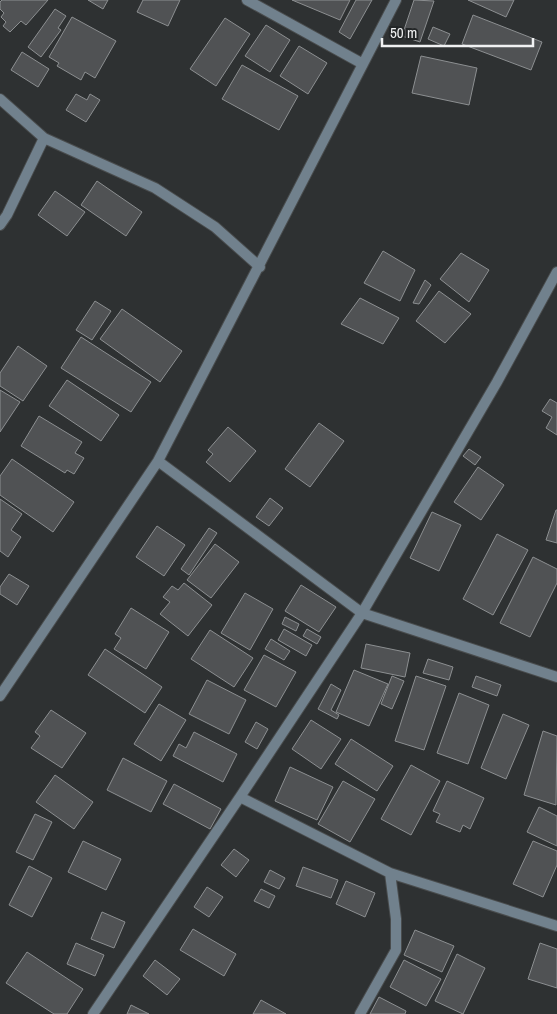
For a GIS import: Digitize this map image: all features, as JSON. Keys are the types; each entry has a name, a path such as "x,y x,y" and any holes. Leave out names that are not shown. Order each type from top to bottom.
{"street":[{"path":"247,0 363,64"},
{"path":"0,696 158,460 260,267 396,0"},
{"path":"0,99 44,138 155,188 215,227 260,267"},
{"path":"0,225 44,138"},
{"path":"93,1014 240,798 362,613 497,382 557,272"},
{"path":"158,460 362,613 557,677"},
{"path":"240,798 390,873 557,926"},
{"path":"360,1014 396,950 396,919 390,873"}],"building":[{"path":"2,0 48,0 26,25 21,21 10,32 3,26 6,22 1,17 4,13 0,9 0,2"},
{"path":"88,0 108,0 103,9"},
{"path":"143,0 180,0 168,26 137,12"},
{"path":"292,0 350,0 340,20"},
{"path":"356,0 372,0 350,39 339,32"},
{"path":"414,0 434,1 420,42 402,36"},
{"path":"468,0 514,0 506,17"},
{"path":"55,9 66,16 58,28 61,30 41,57 28,47"},
{"path":"473,15 542,42 531,70 462,44"},
{"path":"72,17 116,41 95,78 85,72 81,80 57,66 59,63 49,57"},
{"path":"225,18 250,34 216,86 190,69"},
{"path":"266,25 290,40 270,72 245,56"},
{"path":"433,27 450,34 444,46 428,39"},
{"path":"299,46 327,63 308,94 280,76"},
{"path":"22,52 49,69 38,87 11,70"},
{"path":"421,56 477,68 469,105 412,93"},
{"path":"242,65 298,96 279,130 222,99"},
{"path":"76,94 87,100 90,94 100,100 86,122 66,110"},
{"path":"97,181 142,212 126,236 81,205"},
{"path":"55,191 85,212 67,236 38,215"},
{"path":"383,251 415,270 400,301 364,283"},
{"path":"461,253 489,270 469,302 440,279"},
{"path":"425,280 431,285 419,304 413,303"},
{"path":"439,291 471,314 445,343 416,321"},
{"path":"360,298 399,318 383,344 341,324"},
{"path":"95,301 111,311 92,340 76,330"},
{"path":"122,309 182,351 160,382 100,339"},
{"path":"81,337 151,382 131,412 61,368"},
{"path":"18,346 47,366 23,401 0,386 0,373"},
{"path":"67,380 119,415 101,441 49,406"},
{"path":"0,390 20,402 0,432"},
{"path":"550,399 557,403 557,435 546,428 552,417 542,411"},
{"path":"39,416 82,442 75,453 84,458 74,474 67,470 65,473 21,446"},
{"path":"319,423 344,441 310,487 285,469"},
{"path":"228,427 256,451 230,482 206,462 213,454 208,450"},
{"path":"469,449 481,457 475,465 463,456"},
{"path":"12,459 74,502 53,532 0,495 0,476"},
{"path":"478,467 504,485 481,520 454,502"},
{"path":"270,498 283,508 269,526 256,517"},
{"path":"0,499 22,514 11,530 21,537 8,557 0,551"},
{"path":"557,510 557,543 546,540"},
{"path":"432,512 461,525 439,571 410,558"},
{"path":"157,526 185,545 164,576 136,557"},
{"path":"209,528 217,533 189,575 181,569"},
{"path":"497,534 528,550 493,615 463,599"},
{"path":"215,544 239,562 211,598 187,580"},
{"path":"533,557 557,569 557,583 530,637 500,623"},
{"path":"9,574 29,586 17,605 0,594 0,587"},
{"path":"184,583 212,605 188,636 160,614 170,602 163,597 172,586 178,590"},
{"path":"301,585 336,607 319,632 285,611"},
{"path":"245,593 273,609 250,650 221,633"},
{"path":"131,608 169,632 146,669 114,649 121,638 115,634"},
{"path":"285,617 299,624 296,631 282,624"},
{"path":"284,629 312,645 306,656 278,640"},
{"path":"307,629 321,637 317,644 303,636"},
{"path":"210,630 253,658 234,687 191,659"},
{"path":"271,639 290,651 284,660 265,649"},
{"path":"366,644 410,653 405,677 361,668"},
{"path":"105,649 162,687 145,713 88,675"},
{"path":"264,655 296,672 276,707 244,690"},
{"path":"428,659 453,667 449,680 423,673"},
{"path":"354,670 388,684 369,726 336,712"},
{"path":"392,676 404,681 392,709 381,704"},
{"path":"416,676 446,686 424,750 395,741"},
{"path":"476,676 501,685 497,696 472,687"},
{"path":"207,680 246,700 229,734 189,714"},
{"path":"331,684 341,690 331,710 339,715 337,719 318,709"},
{"path":"459,693 489,705 468,764 437,753"},
{"path":"159,704 186,720 161,761 134,744"},
{"path":"51,710 86,733 62,768 31,748 40,736 35,732"},
{"path":"503,714 529,725 506,779 481,768"},
{"path":"311,720 341,739 321,769 292,749"},
{"path":"256,722 268,729 257,749 245,742"},
{"path":"543,731 557,736 556,805 524,795"},
{"path":"194,732 237,754 223,782 173,756 179,744 186,748"},
{"path":"351,739 393,766 377,791 335,764"},
{"path":"123,758 167,781 151,812 107,790"},
{"path":"411,765 440,781 411,835 381,819"},
{"path":"290,767 333,787 317,820 275,801"},
{"path":"55,775 93,802 74,829 36,802"},
{"path":"343,781 375,799 350,842 318,824"},
{"path":"447,781 484,798 470,829 463,825 460,832 436,822 440,814 433,811"},
{"path":"174,784 221,809 210,829 163,804"},
{"path":"539,807 557,816 557,846 527,832"},
{"path":"35,814 52,822 33,860 16,852"},
{"path":"83,841 121,859 106,890 68,872"},
{"path":"533,841 557,851 557,865 543,897 513,884"},
{"path":"234,849 249,860 236,877 221,865"},
{"path":"29,866 52,878 32,917 9,905"},
{"path":"303,867 338,880 331,898 296,886"},
{"path":"270,870 285,878 279,889 264,882"},
{"path":"346,881 375,893 365,917 336,904"},
{"path":"207,887 223,897 209,917 194,907"},
{"path":"261,889 275,896 269,908 254,901"},
{"path":"102,912 125,922 114,948 91,939"},
{"path":"193,929 236,954 224,976 180,950"},
{"path":"415,930 454,946 442,972 404,955"},
{"path":"76,943 104,955 95,976 67,964"},
{"path":"540,943 557,949 557,988 528,979"},
{"path":"27,952 83,989 67,1014 54,1014 6,983"},
{"path":"457,954 485,968 463,1014 435,1001"},
{"path":"155,960 180,979 167,995 143,976"},
{"path":"404,960 441,979 426,1006 390,987"},
{"path":"379,997 406,1011 405,1014 370,1014"},
{"path":"261,1000 286,1014 253,1014"},
{"path":"131,1005 149,1014 127,1014"}]}
